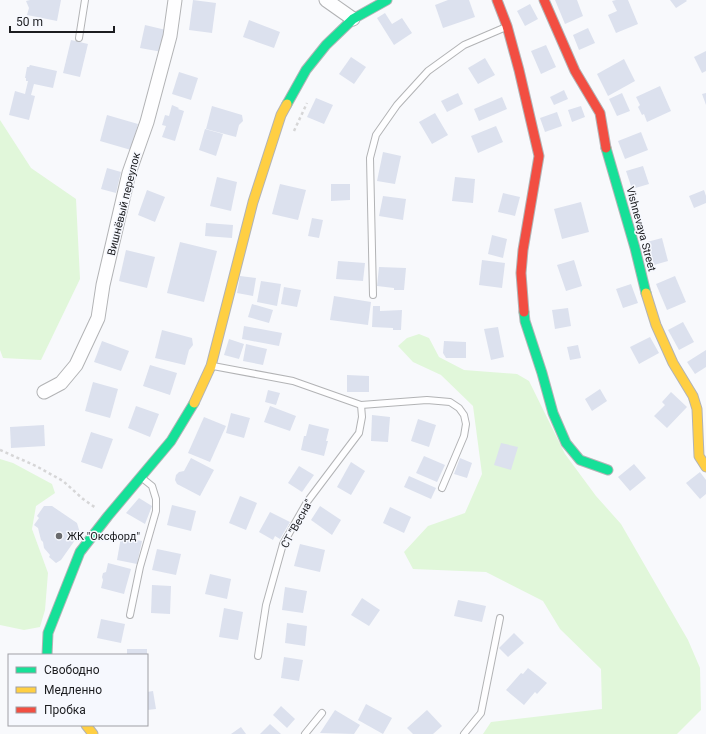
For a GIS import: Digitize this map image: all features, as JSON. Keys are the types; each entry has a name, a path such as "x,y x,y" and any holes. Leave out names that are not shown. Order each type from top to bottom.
{"street":[{"name":"Вишнёвый переулок","path":"44,392 61,383 76,365 98,318 103,285 129,173 147,122 170,36 175,0"},
{"path":"326,0 353,19"},
{"path":"47,654 48,633 80,552 171,441 190,411 211,366 253,202 281,115 306,70 326,44 353,19 387,0"},
{"path":"497,0 507,26 539,156 523,250 521,273 525,321 553,413 566,443 580,460 608,470"},
{"name":"Vishnevaya Street","path":"544,0 575,71 600,113 607,152 635,248 644,288 656,325 673,363 693,396 697,409 699,456 706,467"},
{"path":"87,726 93,734"}],"lane":[{"path":"79,38 85,0"},
{"path":"373,295 370,158 376,135 397,105 428,71 464,44 507,26"},
{"path":"211,366 293,381 361,404 427,400 450,402 459,408 464,415 466,424 464,436 442,488"},
{"name":"СТ \"Весна\"","path":"258,656 266,605 283,544 307,502 358,433 362,417 361,404"},
{"path":"130,615 144,553 156,510 156,499 152,486 141,477"},
{"path":"464,734 482,713 500,618"},
{"path":"304,734 322,714"}],"path":[{"path":"292,136 309,100"},
{"path":"0,450 36,466 63,481 83,499 108,516"}],"green space":[{"path":"0,120 31,168 76,199 80,279 41,360 3,358 0,350"},
{"path":"419,334 429,338 439,357 464,370 517,374 529,381 565,454 596,496 621,524 688,640 700,668 701,710 677,734 483,734 491,722 602,709 601,669 560,629 543,601 486,572 413,569 404,552 428,526 465,513 482,474 473,406 441,375 413,362 398,346 407,338"},
{"path":"0,459 13,463 52,484 55,493 36,506 32,529 48,573 45,610 40,627 24,630 0,625"}],"building":[{"path":"61,0 57,21 27,15 29,8 26,1"},
{"path":"193,0 216,3 212,33 189,30"},
{"path":"448,0 469,0 475,17 443,28 435,5"},
{"path":"555,0 577,0 583,16 565,24"},
{"path":"628,0 638,24 616,33 608,15 617,11 612,1"},
{"path":"670,0 686,0 687,1 676,8"},
{"path":"530,4 538,19 525,26 517,11"},
{"path":"385,13 392,24 402,18 412,33 394,45 377,18"},
{"path":"249,20 280,32 274,48 243,37"},
{"path":"145,25 166,30 162,52 140,48"},
{"path":"588,28 595,43 579,50 573,35"},
{"path":"71,40 88,44 80,77 63,73"},
{"path":"546,45 556,67 541,74 531,51"},
{"path":"706,51 706,71 702,73 694,57"},
{"path":"351,57 366,67 354,84 339,74"},
{"path":"485,58 495,75 478,84 468,68"},
{"path":"624,59 635,81 608,96 597,74"},
{"path":"30,65 57,71 53,88 34,84 31,95 35,96 29,120 9,115 15,91 25,94 28,81 26,81 25,78 27,67"},
{"path":"179,72 198,78 191,100 172,94"},
{"path":"660,86 671,111 647,122 644,114 642,115 638,107 640,105 636,97"},
{"path":"564,90 568,99 554,105 550,97"},
{"path":"458,93 463,104 447,112 441,101"},
{"path":"622,93 630,111 617,116 609,99"},
{"path":"706,93 706,105 702,94"},
{"path":"502,97 507,109 479,121 474,109"},
{"path":"316,98 333,105 324,124 307,117"},
{"path":"172,105 184,111 175,141 162,137 166,126 162,125 165,115 169,116"},
{"path":"212,106 242,115 243,121 239,125 236,137 206,129"},
{"path":"581,106 585,117 572,122 568,110"},
{"path":"557,112 562,126 545,132 540,118"},
{"path":"435,113 448,135 432,144 419,122"},
{"path":"107,115 138,124 131,150 100,141"},
{"path":"496,126 503,142 478,153 471,136"},
{"path":"205,129 223,134 216,156 199,150"},
{"path":"641,132 648,150 625,159 618,141"},
{"path":"383,152 401,156 395,184 377,181"},
{"path":"643,166 649,184 632,189 626,171"},
{"path":"107,168 121,172 116,193 101,189"},
{"path":"217,177 237,182 231,211 210,206"},
{"path":"455,177 475,179 473,203 452,201"},
{"path":"280,184 306,190 298,220 272,214"},
{"path":"331,184 350,184 350,200 331,201"},
{"path":"147,190 165,197 155,222 138,215"},
{"path":"704,190 706,203 694,208 689,196"},
{"path":"503,193 520,197 515,216 498,212"},
{"path":"383,196 406,199 403,220 379,216"},
{"path":"581,202 589,232 562,239 554,209"},
{"path":"312,218 323,220 319,238 308,236"},
{"path":"206,223 233,225 232,238 205,236"},
{"path":"492,235 507,239 503,258 488,254"},
{"path":"662,238 668,261 654,265 647,242"},
{"path":"180,242 217,251 204,302 167,293"},
{"path":"126,250 155,257 147,288 119,281"},
{"path":"482,260 505,263 502,288 479,285"},
{"path":"574,260 582,286 566,291 557,265"},
{"path":"338,261 365,263 363,281 336,279"},
{"path":"379,267 406,268 404,290 394,290 394,288 377,286"},
{"path":"240,276 256,278 253,296 237,293"},
{"path":"675,276 686,302 667,310 656,284"},
{"path":"261,281 281,284 277,306 257,302"},
{"path":"631,284 638,303 623,308 616,289"},
{"path":"284,287 301,290 297,307 281,304"},
{"path":"334,296 371,302 368,325 330,320"},
{"path":"252,304 273,310 269,323 248,317"},
{"path":"373,306 380,306 380,311 402,310 401,330 372,327"},
{"path":"568,308 571,326 555,329 552,310"},
{"path":"683,322 694,342 679,350 668,330"},
{"path":"244,326 282,333 279,346 242,339"},
{"path":"498,327 504,357 491,360 484,329"},
{"path":"162,330 192,338 193,345 189,350 185,365 155,358"},
{"path":"650,337 659,353 639,364 630,347"},
{"path":"229,339 244,344 239,359 224,355"},
{"path":"102,341 129,351 121,371 94,362"},
{"path":"444,341 466,342 466,358 446,358 443,353"},
{"path":"246,344 267,349 263,365 243,361"},
{"path":"578,345 581,358 570,360 567,347"},
{"path":"706,350 706,367 695,374 687,362"},
{"path":"150,365 177,373 170,395 143,386"},
{"path":"347,375 369,376 369,392 347,392"},
{"path":"93,382 118,389 110,418 85,411"},
{"path":"600,389 607,401 592,411 585,399"},
{"path":"268,390 280,393 276,405 265,402"},
{"path":"671,392 687,407 667,428 654,416 665,405 662,402"},
{"path":"136,406 159,414 150,437 128,428"},
{"path":"270,406 296,416 290,431 264,422"},
{"path":"231,413 250,418 244,438 226,433"},
{"path":"372,415 390,417 388,442 371,441"},
{"path":"204,417 226,426 210,462 188,453"},
{"path":"418,419 436,425 429,447 411,441"},
{"path":"309,424 329,429 326,441 328,441 324,456 301,450 304,436 306,436"},
{"path":"44,425 45,446 11,448 10,427"},
{"path":"91,432 113,439 102,469 81,462"},
{"path":"501,443 518,447 511,470 494,465"},
{"path":"424,456 445,465 437,482 416,473"},
{"path":"191,458 214,470 200,496 177,484 175,480 176,475 179,472 184,471"},
{"path":"460,458 472,463 467,478 454,474"},
{"path":"351,462 365,471 351,495 337,487"},
{"path":"634,464 646,478 630,491 618,477"},
{"path":"299,466 314,475 302,492 288,483"},
{"path":"700,472 706,480 706,494 700,499 686,483"},
{"path":"409,476 436,488 431,499 404,487"},
{"path":"240,496 257,503 246,530 229,523"},
{"path":"139,498 152,506 145,524 126,513"},
{"path":"172,505 196,511 191,531 167,525"},
{"name":"ЖК \"Оксфорд\"","path":"44,506 52,506 77,523 80,533 61,560 56,563 49,557 50,555 44,548 38,528 34,525 39,518 37,516"},
{"path":"320,506 341,520 332,535 311,520"},
{"path":"390,507 411,517 404,533 383,523"},
{"path":"270,512 290,522 280,539 275,536 273,540 259,532"},
{"path":"121,537 142,541 137,564 117,560"},
{"path":"300,544 325,550 320,572 294,566"},
{"path":"157,549 181,554 176,575 152,570"},
{"path":"108,563 131,569 124,594 101,588 103,573 106,572"},
{"path":"210,574 231,579 227,599 205,594"},
{"path":"152,585 171,586 170,614 151,613"},
{"path":"285,587 307,591 303,613 282,610"},
{"path":"362,598 380,610 369,626 351,615"},
{"path":"458,600 486,606 482,622 454,616"},
{"path":"224,608 243,612 238,640 219,637"},
{"path":"101,619 125,624 121,643 97,638"},
{"path":"287,623 307,626 305,646 285,643"},
{"path":"514,633 524,643 508,657 499,648"},
{"path":"127,649 147,649 147,654 127,654"},
{"path":"284,657 303,660 299,681 281,678"},
{"path":"528,668 547,683 537,694 535,692 524,705 506,690 521,673 523,674"},
{"path":"153,691 156,709 148,710 148,692"},
{"path":"366,704 392,718 383,734 358,720"},
{"path":"281,706 295,719 287,728 273,715"},
{"path":"335,710 360,725 354,734 320,733"},
{"path":"427,710 442,726 433,734 413,734 407,728"},
{"path":"270,724 281,734 260,734"},
{"path":"241,727 246,734 231,734"}],"traffic: fast":[{"path":"287,104 306,70 326,45 353,19 387,0"},
{"path":"606,148 635,248 646,293"},
{"path":"524,312 525,321 553,413 566,443 580,460 608,470"},
{"path":"47,654 48,633 80,552 171,441 194,403"}],"traffic: slow":[{"path":"194,403 211,366 253,202 281,115 287,104"},
{"path":"646,293 656,325 673,363 693,396 697,409 699,456 706,467"},
{"path":"87,726 93,734"}],"traffic: jam":[{"path":"497,0 507,26 519,70 539,156 523,250 521,273 524,312"},
{"path":"544,0 575,71 600,113 606,148"}],"place":[{"name":"ЖК \"Оксфорд\"","path":"59,536"}]}
